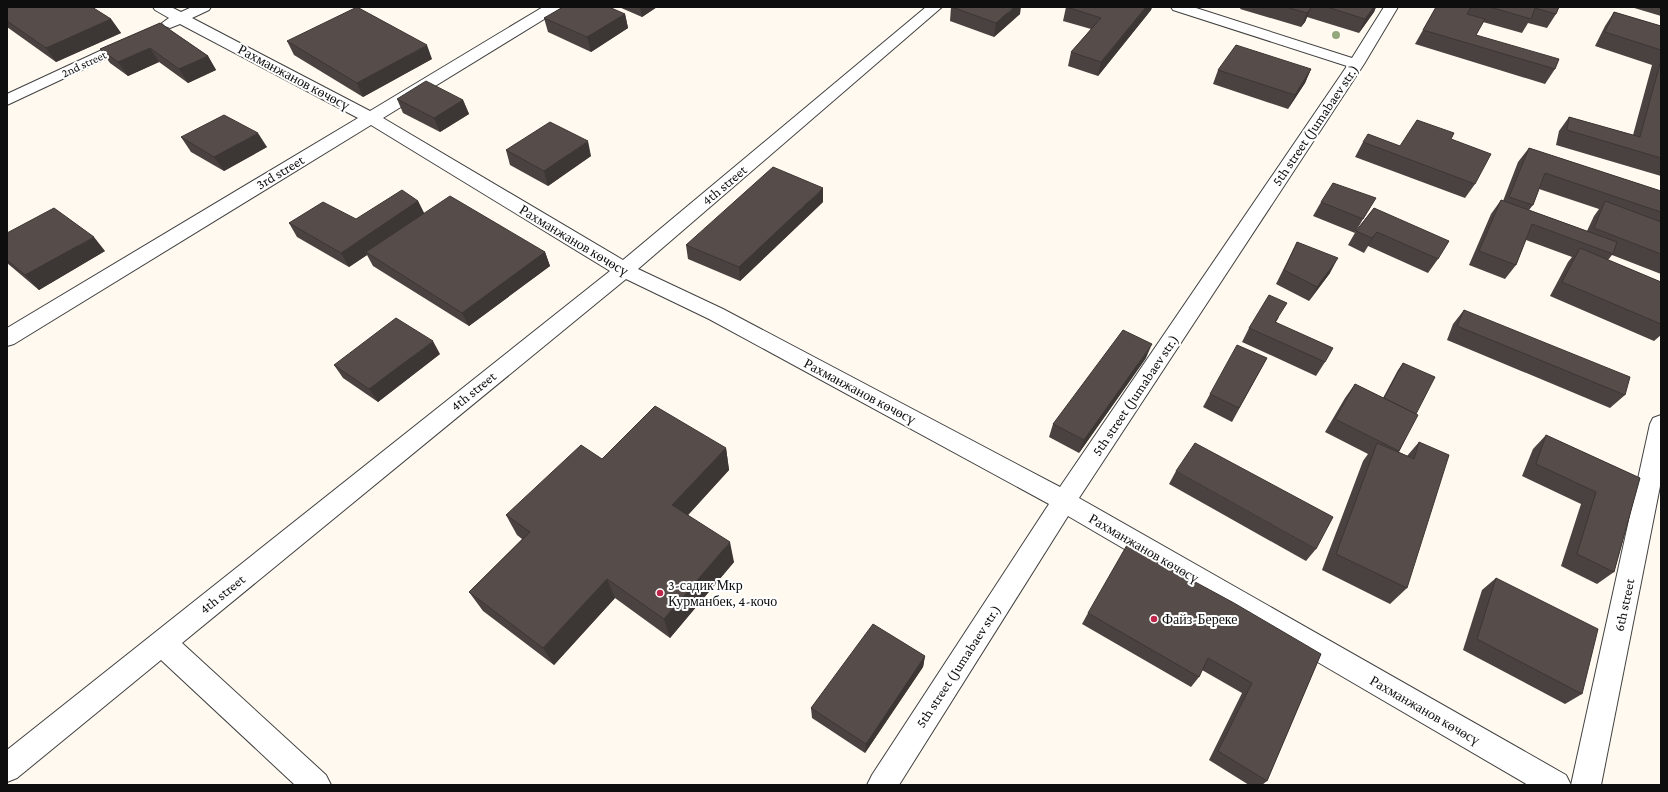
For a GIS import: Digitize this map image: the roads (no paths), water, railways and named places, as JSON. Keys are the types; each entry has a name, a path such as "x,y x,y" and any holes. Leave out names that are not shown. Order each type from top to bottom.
{"street":[{"path":"180,18 204,7"},
{"name":"3rd street","path":"7,338 554,7"},
{"name":"4th street","path":"7,768 624,270 935,7"},
{"path":"1178,7 1356,64"},
{"name":"5th street (Jumabaev str.)","path":"882,785 1064,501 1356,64 1391,7"},
{"name":"Рахманжанов көчөсү","path":"155,23 180,18 371,118 624,270 716,314 1064,501 1556,785"},
{"name":"2nd street","path":"7,100 155,23"},
{"name":"6th street","path":"1586,785 1661,424"},
{"path":"162,642 316,785"}],"place":[{"name":"3-садик Мкр Курманбек, 4-кочо","path":"660,593"},
{"name":"Файз-Береке","path":"1154,619"}]}
